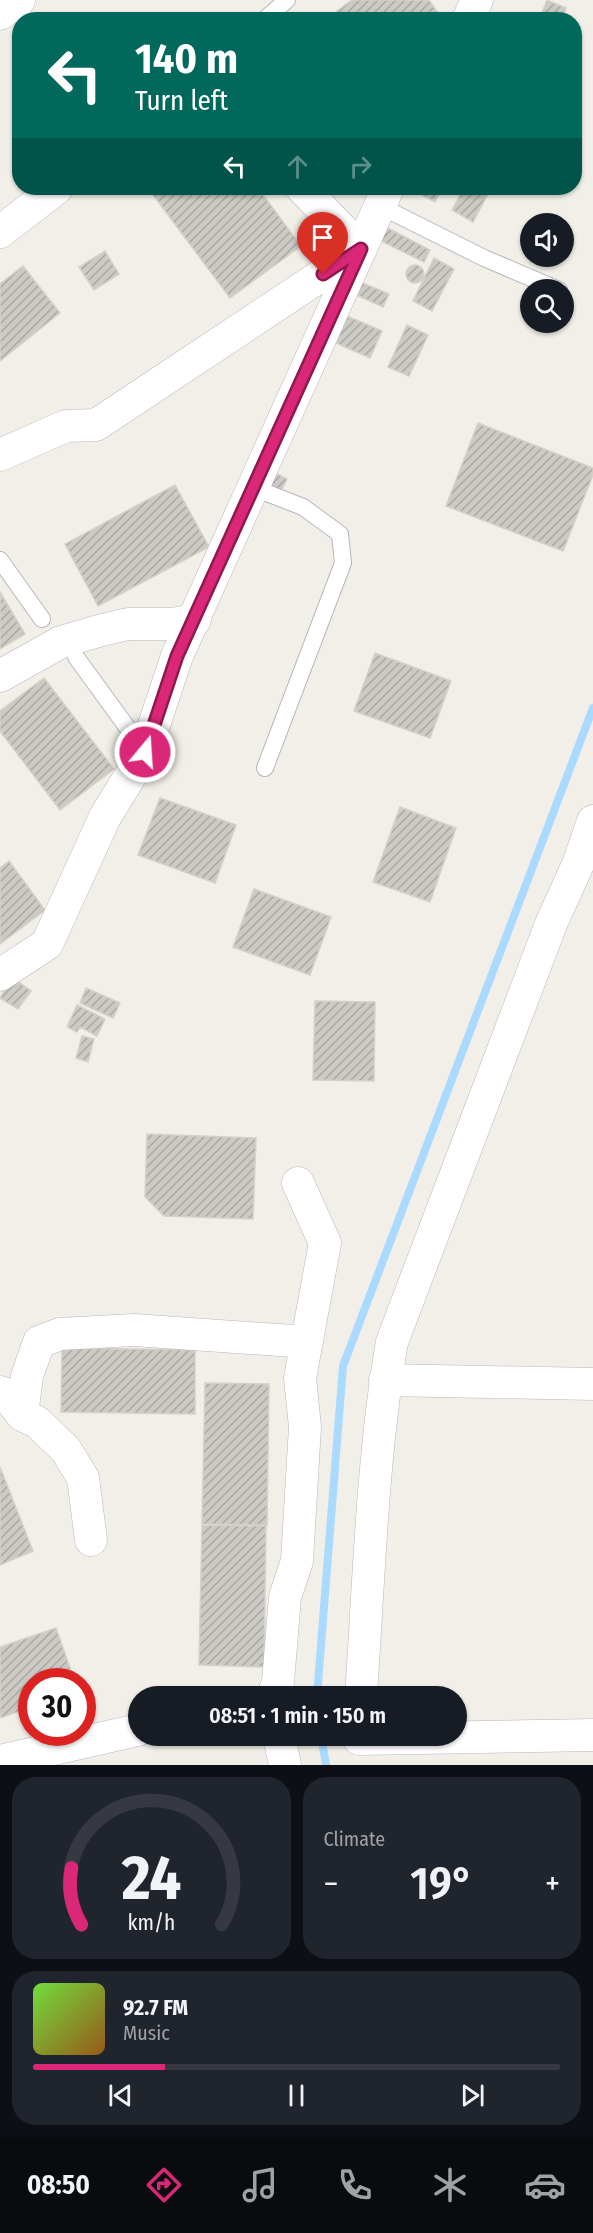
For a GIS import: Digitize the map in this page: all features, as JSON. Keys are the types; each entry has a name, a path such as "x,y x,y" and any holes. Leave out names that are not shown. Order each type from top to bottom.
{"street":[{"path":"0,14 19,0"},
{"path":"0,232 48,195"},
{"path":"309,195 361,249"},
{"path":"0,975 47,944 105,817 145,752 177,656 384,197"},
{"path":"0,455 66,426 96,425 361,249"},
{"path":"0,676 61,642 102,630 128,624 172,624 195,620"},
{"path":"362,1686 372,1521 385,1380 392,1342 551,924 579,862 593,821"},
{"path":"277,1686 285,1597 297,1561 305,1427 300,1378 325,1243 298,1183"},
{"path":"22,1415 27,1376 39,1342 60,1334 134,1330 307,1342"},
{"path":"385,1380 593,1384"},
{"path":"0,1392 6,1394 22,1415 37,1422 66,1450 83,1478 91,1540"},
{"path":"0,1761 128,1732"},
{"path":"360,1747 593,1735"},
{"path":"281,1746 285,1765"}],"lane":[{"path":"273,12 287,0"},
{"path":"384,197 484,258 533,279"},
{"path":"254,488 303,507 340,534 343,563 265,768"},
{"path":"0,560 42,619"},
{"path":"76,657 145,752"}],"building":[{"path":"352,0 429,0 437,12 336,12"},
{"path":"547,0 566,8 565,12 542,12"},
{"path":"153,195 263,195 301,246 230,298"},
{"path":"422,195 438,195 435,202"},
{"path":"460,195 487,195 473,222 452,210"},
{"path":"386,227 430,250 424,262 379,240"},
{"path":"105,251 119,274 94,290 79,267"},
{"path":"434,258 454,269 432,311 413,301"},
{"path":"411,265 419,265 424,270 422,281 411,283 406,278 406,270"},
{"path":"23,266 60,313 0,361 0,284"},
{"path":"360,282 389,294 383,307 354,294"},
{"path":"347,316 382,331 370,358 336,343"},
{"path":"407,325 428,335 409,376 388,367"},
{"path":"478,423 593,468 593,475 563,551 446,506"},
{"path":"274,472 287,479 281,491 268,484"},
{"path":"175,485 209,547 98,606 65,544"},
{"path":"0,592 25,634 0,649"},
{"path":"375,653 451,681 430,738 354,711"},
{"path":"44,678 114,769 60,810 0,731 0,711"},
{"path":"160,798 236,825 215,883 138,855"},
{"path":"400,807 456,828 430,902 373,882"},
{"path":"9,861 45,910 0,944 0,868"},
{"path":"254,889 331,917 310,975 233,947"},
{"path":"13,978 31,991 18,1009 0,998"},
{"path":"86,988 120,1003 113,1018 80,1003"},
{"path":"315,1001 375,1002 374,1081 313,1080"},
{"path":"77,1005 105,1019 97,1036 80,1027 77,1032 67,1027"},
{"path":"82,1036 94,1039 88,1062 76,1058"},
{"path":"147,1134 256,1138 253,1219 164,1216 145,1197"},
{"path":"62,1348 195,1350 195,1414 61,1412"},
{"path":"205,1383 269,1384 267,1525 202,1524"},
{"path":"0,1467 33,1551 0,1565"},
{"path":"202,1525 266,1526 264,1667 199,1665"},
{"path":"56,1628 70,1668 18,1668 18,1712 0,1718 0,1647"}],"waterway":[{"path":"318,1686 343,1366 593,708"},
{"path":"323,1746 326,1765"}],"route":[{"path":"145,752 177,656 361,249 323,274"}]}
